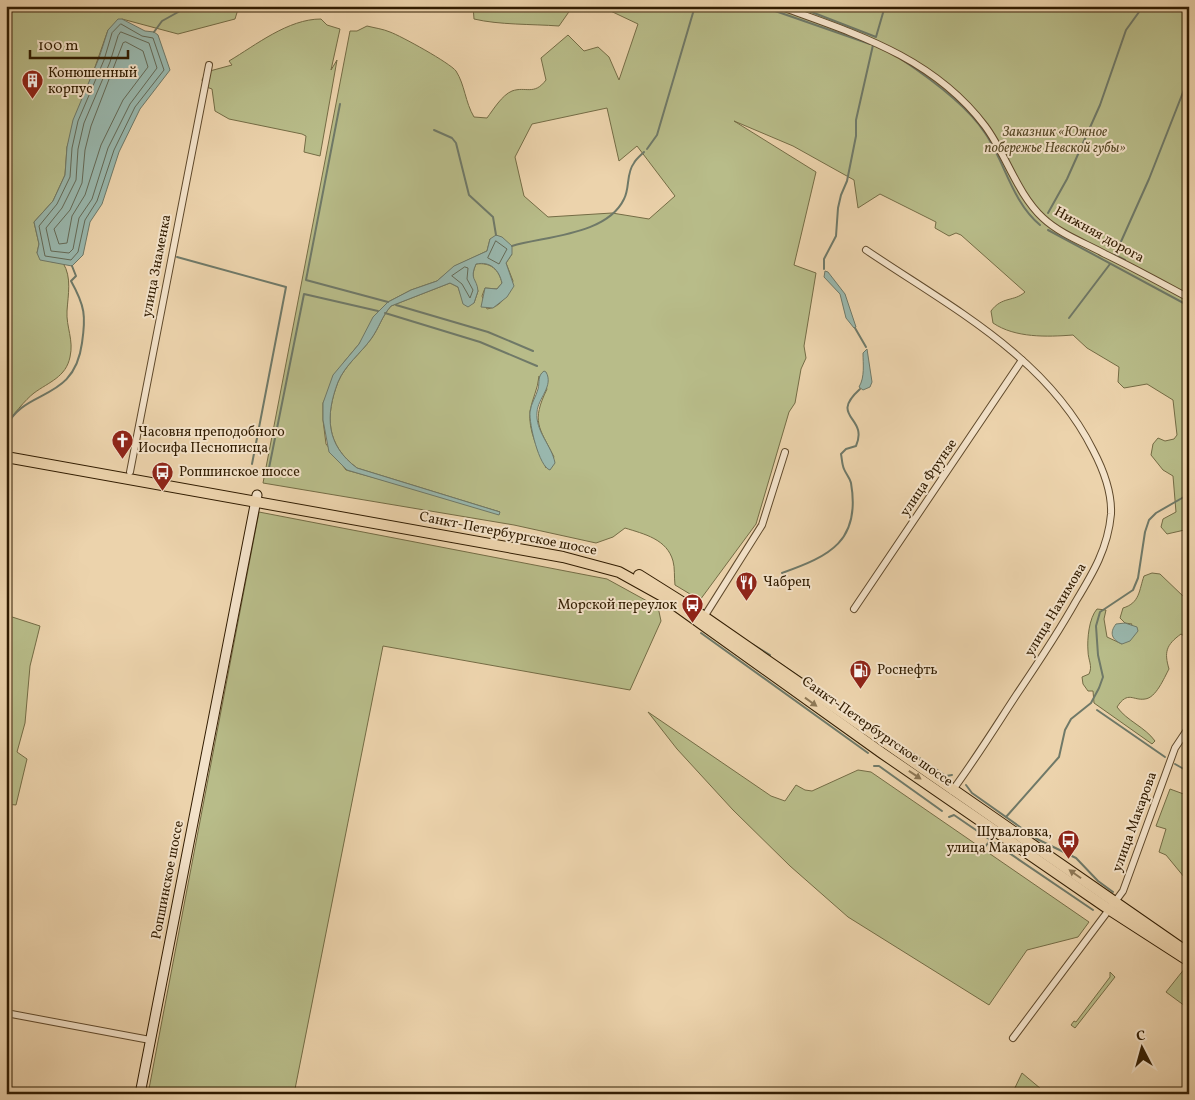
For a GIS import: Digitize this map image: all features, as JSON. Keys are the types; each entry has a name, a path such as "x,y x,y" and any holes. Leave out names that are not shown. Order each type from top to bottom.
{"main road":[{"name":"Санкт-Петербургское шоссе","path":"10,454 130,472 256,499 595,558 622,566 651,581 704,617 951,794"},
{"name":"Санкт-Петербургское шоссе","path":"10,454 554,555 619,572 671,602 1113,906 1189,961"},
{"name":"Ропшинское шоссе","path":"140,1094 256,499"},
{"name":"Санкт-Петербургское шоссе","path":"1113,906 1189,953"}],"street":[{"name":"Нижняя дорога","path":"779,6 878,43 921,67 948,88 980,120 995,141 1024,194 1042,217 1068,234 1189,298"},
{"name":"улица Знаменка","path":"130,472 209,65"},
{"name":"улица Нахимова","path":"866,250 1006,345 1056,392 1079,424 1101,465 1108,485 1111,514 1105,542 1091,579 1049,648 951,794"},
{"name":"улица Фрунзе","path":"854,609 1022,360"},
{"path":"704,617 762,525 785,452"},
{"name":"улица Макарова","path":"1013,1038 1113,906 1129,877 1175,748 1189,727"},
{"path":"6,1012 150,1040"}],"green space":[{"path":"9,6 239,6 235,19 178,34 122,19 108,30 67,147 65,175 53,201 34,222 39,244 37,253 52,262 63,263 68,274 67,317 71,345 70,357 65,370 34,393 6,425 6,8"},
{"path":"473,6 573,6 559,26 474,19"},
{"name":"Заказник «Южное побережье Невской губы»","path":"600,6 1189,6 1189,529 1167,534 1161,527 1163,519 1176,512 1173,476 1163,470 1151,455 1153,444 1158,438 1165,441 1174,439 1177,435 1173,400 1147,384 1124,388 1118,382 1119,367 1087,348 1073,335 1042,336 1021,334 993,323 991,311 995,306 1025,292 961,235 956,233 949,236 935,228 936,222 880,194 858,208 854,180 793,146 734,121 816,172 794,265 816,273 804,346 806,358 801,369 795,403 789,412 756,524 700,600 675,585 673,561 666,547 654,538 625,528 613,537 596,543 514,525 263,483 350,31 357,31 367,26 387,31 396,34 445,62 459,76 474,117 487,118 508,93 517,90 534,89 542,85 546,80 541,58 568,35 584,51 598,47 609,57 619,80 638,24","holes":["607,108 619,161 637,146 675,196 649,219 612,213 548,217 524,196 515,157 532,124","490,239 512,254 506,263 513,281 507,295 500,303 487,309 482,296 485,288 497,289 502,283 499,274 494,268 486,264 476,264 473,274 478,291 474,303 462,298 458,287 450,283 391,306 371,339 341,376 334,395 330,418 334,440 339,450 357,468 500,512 346,470 326,444 323,420 323,403 344,362 388,302 411,290 437,281 455,266 487,251","539,376 547,389 539,409 539,424 554,457 546,468 534,440 531,426 530,411"]},
{"path":"321,19 327,25 340,29 331,70 337,60 320,156 304,152 306,136 302,134 229,119 215,111 212,89 204,86 202,80 206,72 232,65 229,61 285,28 296,23"},
{"path":"259,512 607,579 658,607 661,621 630,690 383,646 294,1094 148,1094"},
{"path":"1152,573 1160,574 1184,597 1189,598 1189,639 1181,634 1169,645 1167,658 1169,669 1153,695 1145,699 1131,697 1124,699 1117,707 1151,736 1155,741 1152,744 1094,703 1093,691 1088,691 1083,684 1082,677 1089,674 1090,671 1088,641 1090,623 1094,613 1097,609 1106,610 1104,619 1107,637 1122,644 1132,624 1125,623 1120,618 1123,608 1133,603 1140,591 1144,576"},
{"path":"6,615 40,626 30,666 25,723 17,752 27,759 16,805 6,804"},
{"path":"648,712 771,796 785,801 796,785 805,790 812,791 858,770 871,772 1089,922 1078,937 1027,950 989,1005 848,917 790,866 733,810 677,749"},
{"path":"1170,789 1189,796 1189,883 1166,855 1159,852 1166,829 1156,826"},
{"path":"1185,968 1189,970 1189,1009 1166,992"},
{"path":"1110,972 1115,977 1075,1028 1071,1025 1074,1021 1076,1022 1110,977"},
{"path":"1022,1073 1047,1094 1012,1094"}],"water":[{"path":"118,19 158,35 170,70 140,109 119,152 102,204 90,222 83,255 72,266 40,260 37,253 39,244 34,222 53,201 65,175 67,147 73,120 99,58 108,30"},
{"path":"496,235 502,237 512,246 512,254 506,263 514,286 507,297 493,308 481,307 485,288 497,289 502,283 499,274 494,268 481,263 476,264 473,273 478,291 474,303 468,307 463,304 458,287 450,283 391,306 371,339 341,376 334,395 330,418 334,440 339,450 357,468 500,512 499,515 347,470 329,452 323,420 323,403 333,375 359,344 373,317 388,302 411,290 437,281 454,266 487,251 490,239"},
{"path":"825,271 828,272 845,294 856,327 854,328 846,318 840,294 824,277"},
{"path":"867,349 872,382 870,387 863,390 859,387 863,375 863,353"},
{"path":"544,371 548,377 548,382 538,407 537,419 555,463 550,470 542,461 533,435 530,418 540,377"},
{"path":"1125,623 1137,627 1138,631 1130,641 1122,644 1114,638 1112,633 1116,624"}],"waterway":[{"path":"154,32 162,21 189,6"},
{"path":"647,149 657,135 695,6"},
{"path":"761,6 870,44"},
{"path":"796,6 876,37 885,6"},
{"path":"1048,213 1067,179 1100,105 1126,30 1139,12"},
{"path":"824,269 824,259 836,236 838,208 847,181 856,136 856,120 873,45"},
{"path":"901,59 946,92 968,112 992,144 1022,205 1040,225"},
{"path":"1125,260 1115,255 1149,179 1189,77"},
{"path":"340,104 306,280 388,302"},
{"path":"434,130 452,138 456,143 469,195 493,217 496,235"},
{"path":"512,246 574,232 604,220 616,211 624,199 632,167 644,152"},
{"path":"1048,230 1189,306"},
{"path":"177,257 286,287 252,464"},
{"path":"1069,318 1110,264"},
{"path":"6,427 14,414 25,405 59,385 69,376 77,362 82,343 84,318 82,304 71,281 76,276 72,266"},
{"path":"269,468 304,294 378,311"},
{"path":"396,305 488,332 533,351"},
{"path":"385,313 480,342 537,366"},
{"path":"855,328 866,347"},
{"path":"782,573 799,567 828,552 846,532 851,519 853,503 851,483 843,467 841,454 846,449 856,446 859,436 858,429 848,412 848,406 851,399 860,389"},
{"path":"1006,817 1059,757 1065,730 1071,719 1091,703 1099,688 1103,677 1098,655 1096,626 1100,612 1133,590 1138,578 1145,532 1149,520 1156,513 1189,494"},
{"path":"701,633 868,753"},
{"path":"752,644 770,655"},
{"path":"779,663 946,776 952,775"},
{"path":"1097,710 1165,757"},
{"path":"1175,764 1189,772"},
{"path":"874,766 879,766 942,811"},
{"path":"966,785 972,793 1037,839 1076,858 1098,881 1113,892"},
{"path":"949,817 954,815 989,839"},
{"path":"983,850 990,840 1093,910"}],"place":[{"name":"Конюшенный корпус","path":"32,100"},
{"name":"Часовня преподобного Иосифа Песнописца","path":"122,459"},
{"name":"Ропшинское шоссе","path":"163,491"},
{"name":"Чабрец","path":"747,601"},
{"name":"Морской переулок","path":"693,624"},
{"name":"Роснефть","path":"861,689"},
{"name":"Шуваловка, улица Макарова","path":"1068,859"}]}
